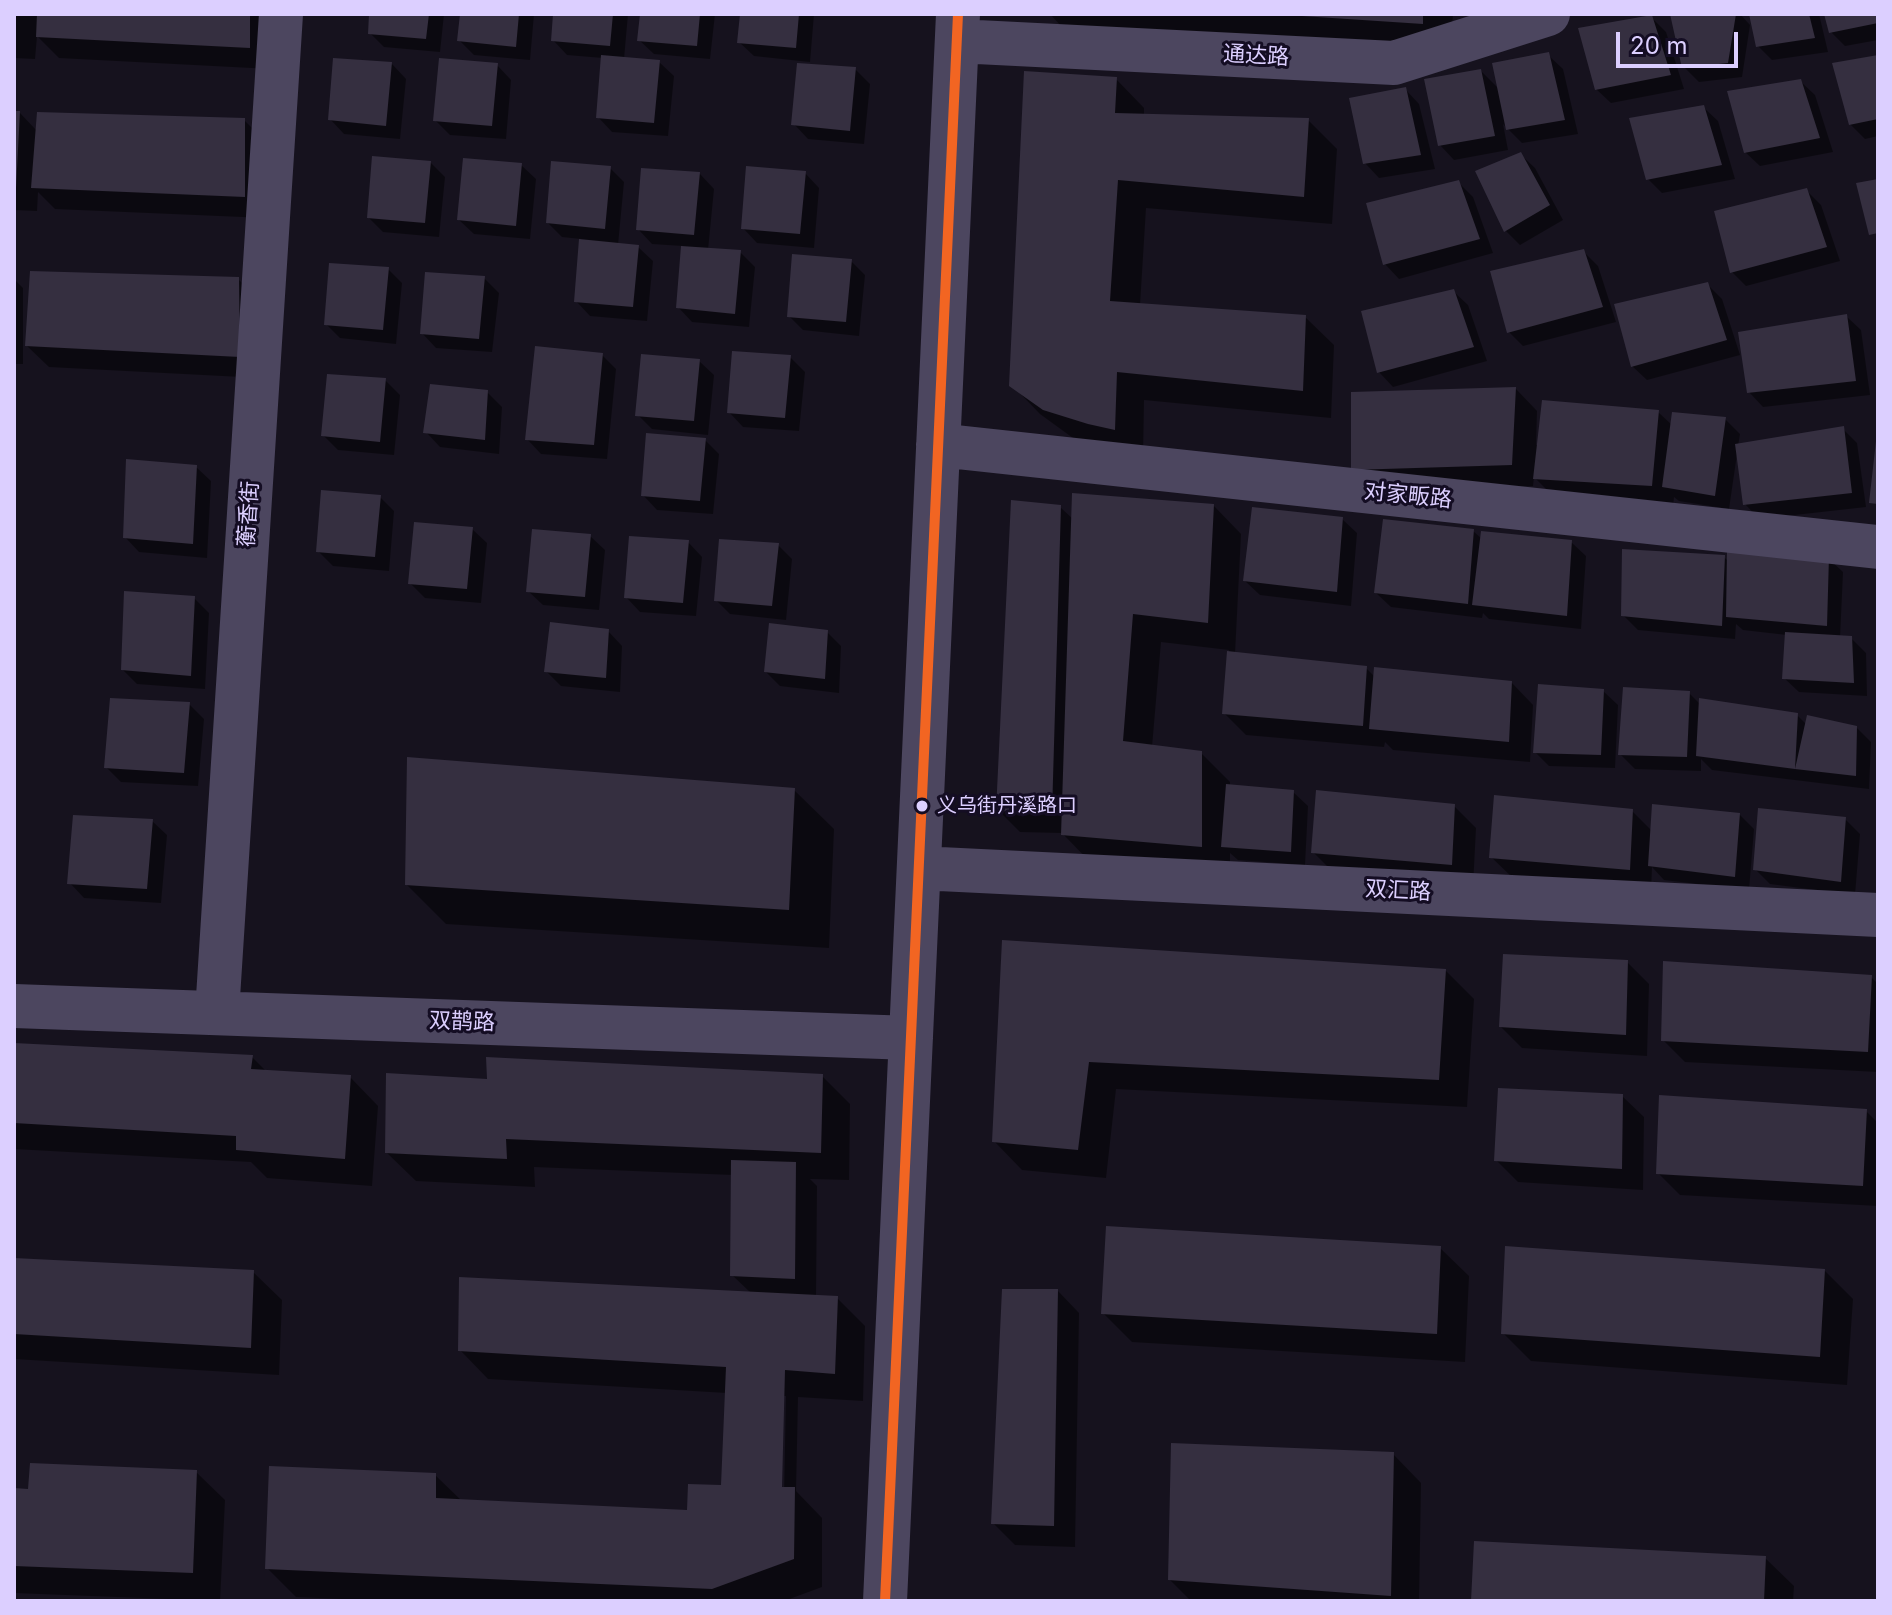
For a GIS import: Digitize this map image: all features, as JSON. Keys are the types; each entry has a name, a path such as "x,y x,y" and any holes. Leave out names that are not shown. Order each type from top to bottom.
{"street":[{"name":"蘅香街","path":"217,1013 281,14"},
{"name":"通达路","path":"957,28 1394,63 1548,14"},
{"path":"885,1601 957,28"},
{"name":"对家畈路","path":"938,445 1878,547"},
{"name":"双汇路","path":"919,868 1878,915"},
{"name":"双鹊路","path":"14,1006 911,1038"}],"building":[{"path":"37,14 250,14 250,48 36,37"},
{"path":"369,14 429,14 426,39 368,34"},
{"path":"460,14 519,14 516,47 457,41"},
{"path":"553,14 613,14 610,46 551,41"},
{"path":"640,14 700,14 697,46 637,41"},
{"path":"740,14 799,14 796,48 737,43"},
{"path":"1423,14 1423,24 1302,16"},
{"path":"1670,14 1736,14 1728,63 1682,68"},
{"path":"1749,14 1809,14 1815,38 1756,47"},
{"path":"1824,14 1878,14 1878,23 1829,33"},
{"path":"1652,15 1671,75 1595,90 1578,28"},
{"path":"1549,52 1565,120 1506,130 1492,63"},
{"path":"601,55 660,60 654,123 596,118"},
{"path":"1878,55 1878,119 1849,125 1832,63"},
{"path":"333,58 392,62 386,126 328,120"},
{"path":"439,58 498,63 492,126 433,121"},
{"path":"797,63 856,67 850,131 791,125"},
{"path":"1481,69 1495,136 1438,146 1424,79"},
{"path":"1024,71 1117,77 1115,113 1309,118 1304,197 1118,180 1110,301 1306,315 1303,391 1117,372 1115,430 1043,410 1009,386"},
{"path":"1801,79 1820,138 1744,153 1727,91"},
{"path":"1406,87 1421,155 1363,164 1349,98"},
{"path":"1704,105 1722,165 1646,180 1629,118"},
{"path":"14,111 20,111 16,188 14,188"},
{"path":"37,112 245,118 245,197 31,188"},
{"path":"1521,152 1550,205 1504,232 1475,171"},
{"path":"372,156 431,161 425,223 367,218"},
{"path":"463,158 522,163 516,226 457,220"},
{"path":"551,161 611,166 605,229 546,223"},
{"path":"746,166 806,171 800,234 741,229"},
{"path":"641,168 700,172 694,235 636,230"},
{"path":"1878,179 1878,233 1869,235 1856,183"},
{"path":"1459,180 1480,239 1383,265 1366,203"},
{"path":"1807,188 1827,247 1730,273 1714,211"},
{"path":"579,239 639,245 633,307 574,302"},
{"path":"681,246 741,250 735,314 676,308"},
{"path":"1584,249 1603,307 1507,333 1490,271"},
{"path":"792,254 852,259 846,322 787,317"},
{"path":"329,263 389,267 383,330 324,325"},
{"path":"30,271 239,277 240,357 25,346"},
{"path":"425,272 485,276 479,339 420,334"},
{"path":"1708,282 1727,340 1631,367 1614,304"},
{"path":"1454,289 1474,347 1377,373 1361,311"},
{"path":"1847,314 1856,381 1747,393 1738,332"},
{"path":"535,346 603,353 594,445 525,440"},
{"path":"732,351 791,355 785,418 727,413"},
{"path":"641,354 700,359 694,421 635,416"},
{"path":"327,374 386,378 380,442 321,436"},
{"path":"430,384 488,390 485,440 423,433"},
{"path":"1516,387 1512,465 1351,470 1351,392"},
{"path":"1542,400 1659,410 1652,486 1533,479"},
{"path":"1672,412 1726,417 1715,496 1662,487"},
{"path":"1844,426 1852,493 1743,505 1735,444"},
{"path":"646,433 706,438 700,501 641,496"},
{"path":"1878,442 1878,504 1869,503"},
{"path":"126,459 197,465 193,544 123,538"},
{"path":"321,490 381,495 375,557 316,552"},
{"path":"1072,493 1214,504 1208,623 1133,614 1123,741 1202,751 1202,847 1061,835"},
{"path":"1011,500 1061,505 1052,813 996,811"},
{"path":"1252,507 1343,517 1337,592 1243,581"},
{"path":"1383,519 1474,529 1468,604 1374,593"},
{"path":"414,522 473,527 467,589 408,584"},
{"path":"532,529 591,534 585,597 526,592"},
{"path":"1481,531 1572,540 1567,616 1472,605"},
{"path":"629,536 689,540 683,603 624,598"},
{"path":"719,539 779,543 772,606 714,601"},
{"path":"1622,549 1725,555 1722,626 1621,616"},
{"path":"1727,550 1829,556 1827,626 1726,617"},
{"path":"124,591 195,596 191,676 121,670"},
{"path":"550,622 609,629 606,678 544,672"},
{"path":"769,623 828,630 825,679 764,672"},
{"path":"1785,632 1852,636 1854,683 1782,679"},
{"path":"1227,651 1367,666 1363,726 1222,714"},
{"path":"1374,667 1512,681 1509,742 1369,729"},
{"path":"1538,684 1604,689 1601,755 1533,753"},
{"path":"1623,687 1690,691 1687,757 1618,755"},
{"path":"110,698 190,702 184,773 104,768"},
{"path":"1699,698 1798,713 1795,769 1696,756"},
{"path":"1807,715 1857,726 1856,776 1795,769"},
{"path":"407,757 795,788 789,910 405,885"},
{"path":"1226,784 1294,790 1291,852 1221,847"},
{"path":"1316,790 1455,804 1452,865 1311,853"},
{"path":"1494,795 1633,809 1630,870 1489,858"},
{"path":"1652,804 1740,813 1735,877 1648,866"},
{"path":"1758,808 1846,817 1841,882 1753,870"},
{"path":"73,815 153,819 147,889 67,884"},
{"path":"1002,940 1446,969 1439,1080 1089,1062 1078,1150 992,1142"},
{"path":"1503,954 1628,960 1626,1035 1499,1027"},
{"path":"1663,961 1872,975 1868,1052 1661,1041"},
{"path":"14,1043 253,1055 251,1069 351,1075 345,1159 236,1150 236,1136 14,1123"},
{"path":"486,1057 823,1074 821,1153 506,1139 507,1159 385,1153 386,1073 487,1079"},
{"path":"1498,1088 1623,1094 1622,1169 1494,1161"},
{"path":"1659,1095 1867,1109 1863,1186 1656,1174"},
{"path":"731,1160 796,1162 795,1279 730,1276"},
{"path":"1106,1226 1441,1246 1437,1334 1101,1314"},
{"path":"1505,1246 1825,1269 1820,1357 1501,1334"},
{"path":"14,1258 254,1270 251,1348 14,1334"},
{"path":"459,1277 838,1296 835,1374 785,1370 782,1487 795,1487 794,1559 712,1589 265,1569 269,1466 436,1473 436,1498 687,1510 688,1484 721,1485 726,1367 458,1351"},
{"path":"1002,1289 1058,1289 1054,1526 991,1524"},
{"path":"1171,1443 1394,1452 1391,1596 1168,1580"},
{"path":"30,1463 197,1470 193,1573 14,1566 14,1488 28,1489"},
{"path":"1474,1541 1766,1556 1764,1601 1471,1601"}],"transit line":[{"path":"885,1601 958,14"}],"place":[{"name":"义乌街丹溪路口","path":"922,806"}]}
